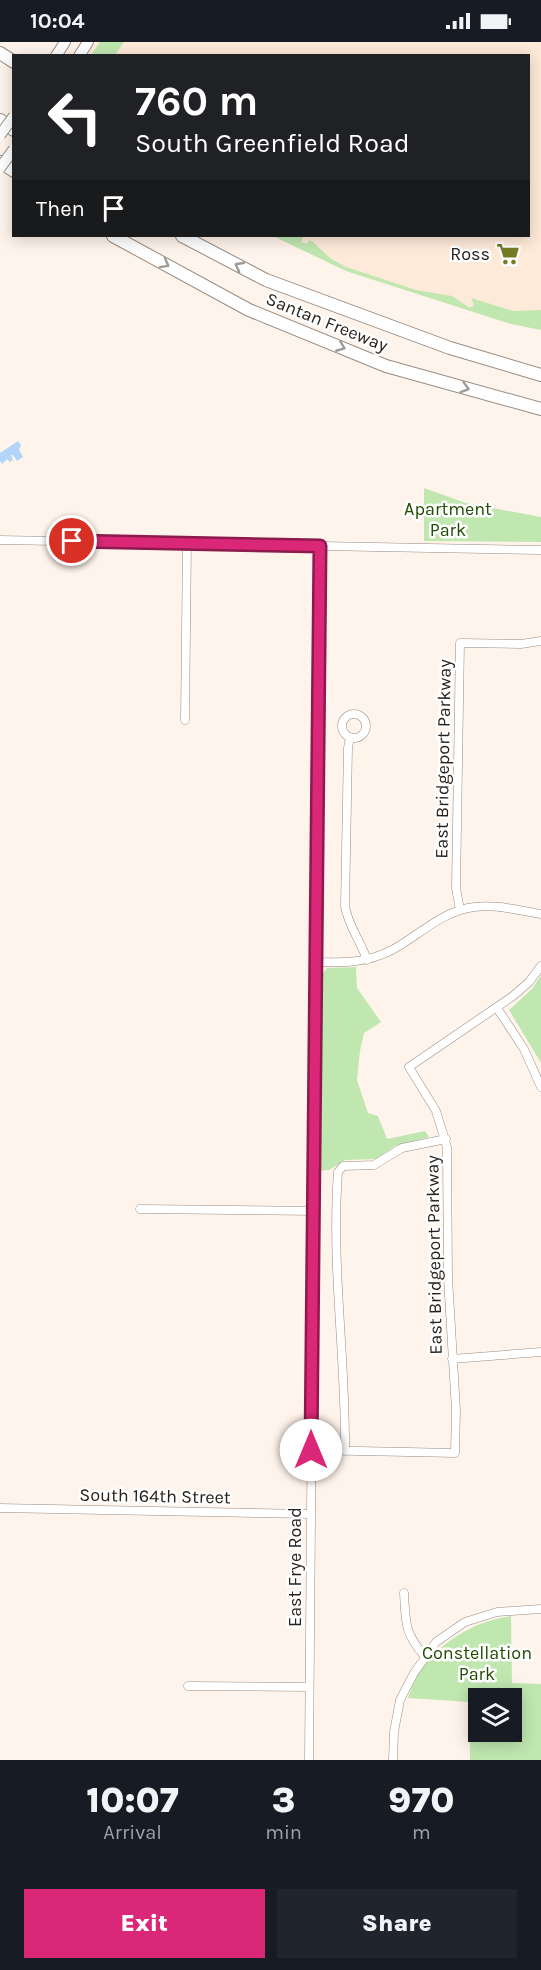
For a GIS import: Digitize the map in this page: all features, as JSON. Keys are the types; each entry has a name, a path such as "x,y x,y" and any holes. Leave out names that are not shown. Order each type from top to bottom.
{"highway":[{"name":"Santan Freeway","path":"115,237 249,310 386,366 541,409"},
{"name":"Santan Freeway","path":"184,237 266,280 450,348 541,375"}],"main road":[{"path":"0,135 12,119"},
{"path":"0,168 12,152"}],"street":[{"path":"0,540 541,550"},
{"path":"185,720 187,543"},
{"name":"East Frye Road","path":"309,1760 320,546"},
{"name":"East Bridgeport Parkway","path":"460,910 456,888 460,643 521,644 541,641"},
{"path":"350,737 345,906 350,923 368,960"},
{"path":"316,962 349,963 368,960 393,949 441,918 460,910 487,906 541,914"},
{"path":"541,966 521,989 497,1008 524,1049 541,1087"},
{"name":"East Bridgeport Parkway","path":"345,1451 455,1453 456,1410 448,1278 446,1139 436,1111 409,1067 497,1008"},
{"path":"311,1450 345,1451 345,1413 337,1305 339,1170 345,1166 377,1164 402,1148 446,1139"},
{"path":"140,1209 313,1211"},
{"path":"452,1359 541,1352"},
{"name":"South 164th Street","path":"0,1508 310,1514"},
{"path":"404,1593 406,1630 425,1657"},
{"path":"393,1760 394,1732 400,1700 414,1673 436,1642 465,1622 497,1612 541,1609"},
{"path":"188,1686 309,1688"}],"shaded area":[{"path":"97,42 541,42 541,330 511,324 346,271 275,237 530,237 530,54 88,54"}],"green space":[{"path":"100,42 124,42 116,54 92,54"},
{"path":"275,237 303,237 301,242 307,244 309,240 313,242 330,258 346,267 416,290 452,296 470,308 474,305 471,298 513,311 541,310 541,330 511,324 346,271"},
{"name":"Apartment Park","path":"424,488 466,503 541,517 541,542 424,541"},
{"path":"356,967 357,988 381,1022 364,1033 360,1051 357,1080 368,1113 378,1116 387,1139 425,1131 429,1137 395,1146 376,1159 345,1160 329,1170 318,1171 320,977 327,968"},
{"path":"541,975 541,1063 509,1010 532,989"},
{"name":"Constellation Park","path":"511,1616 512,1683 541,1684 541,1760 470,1760 470,1742 522,1742 522,1688 468,1688 468,1702 408,1698 417,1676 435,1653 457,1636 483,1623"}],"water":[{"path":"18,441 23,457 17,461 11,455 13,460 10,462 7,459 2,464 0,453"}],"place":[{"name":"Ross","path":"508,254"}],"route":[{"path":"72,541 320,546 311,1450"}]}
